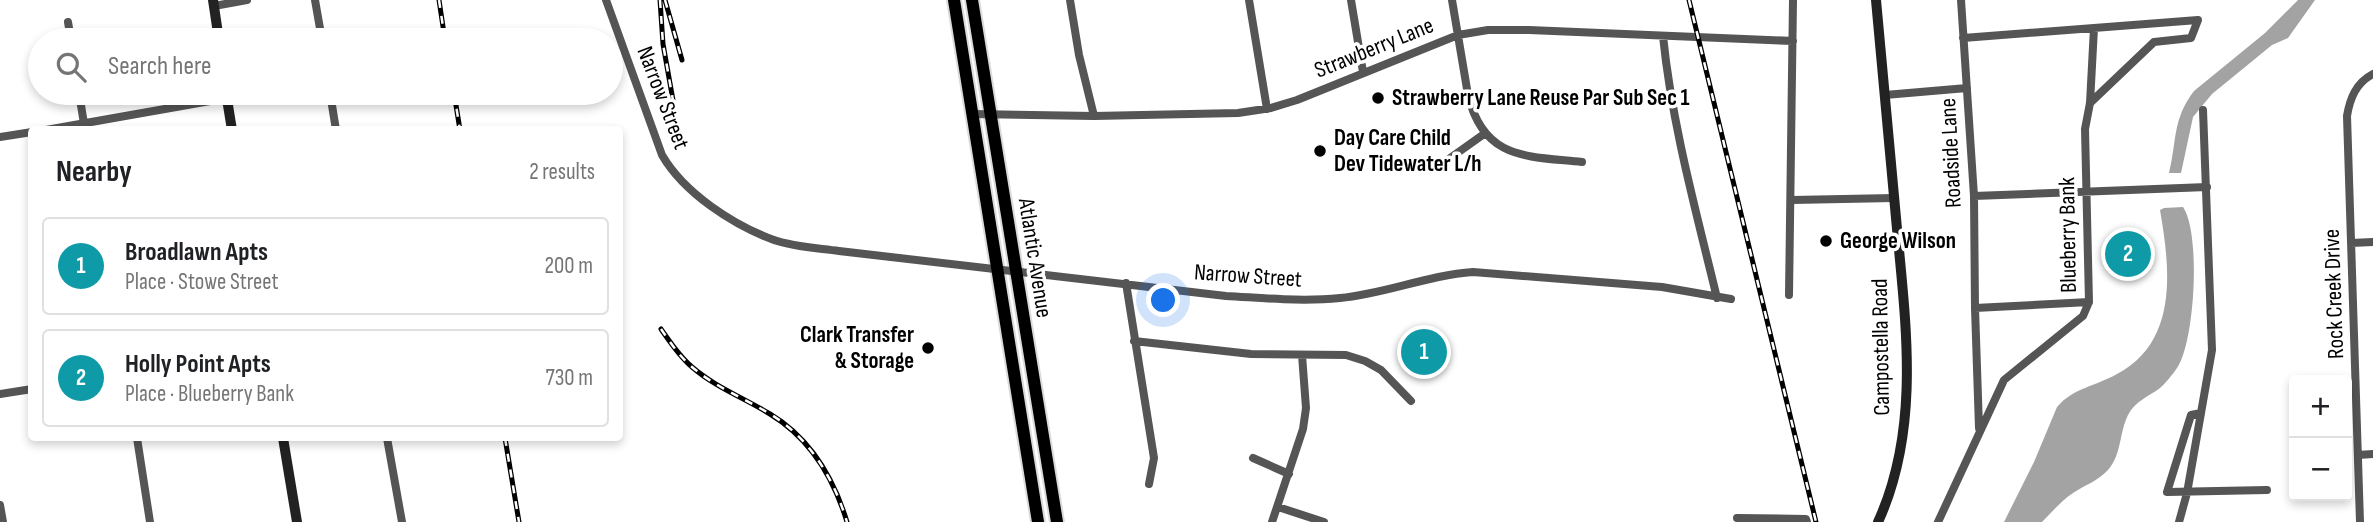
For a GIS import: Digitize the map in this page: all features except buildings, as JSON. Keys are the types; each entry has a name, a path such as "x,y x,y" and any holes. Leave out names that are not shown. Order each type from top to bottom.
{"main road":[{"name":"Atlantic Avenue","path":"954,0 1038,522"},
{"name":"Atlantic Avenue","path":"972,0 1057,522"},
{"name":"Campostella Road","path":"1876,0 1905,319 1907,383 1901,450 1892,491 1878,522"},
{"path":"213,3 217,28"},
{"path":"228,105 231,126"},
{"path":"284,441 297,522"}],"street":[{"path":"213,3 247,0"},
{"path":"315,0 320,28"},
{"name":"Narrow Street","path":"606,0 616,28"},
{"path":"1070,0 1079,55 1094,116"},
{"path":"1249,0 1267,109"},
{"path":"1351,0 1363,72"},
{"path":"1452,0 1469,102 1484,134 1516,154 1582,162"},
{"path":"1789,295 1793,0"},
{"name":"Roadside Lane","path":"1961,0 1974,196 1979,431"},
{"path":"1963,38 2198,20 2191,38 2154,42 2090,103"},
{"path":"68,22 69,28"},
{"name":"Blueberry Bank","path":"1938,522 2004,380 2083,316 2089,302 2085,129 2090,103 2094,28"},
{"name":"Strawberry Lane","path":"972,114 1222,115 1267,109 1297,100 1458,36 1488,30 1793,41"},
{"path":"1663,36 1674,117 1717,298"},
{"name":"Narrow Street","path":"623,47 662,155 670,170 698,197 753,231 788,243 1226,296 1315,299 1370,294 1453,274 1473,272 1662,287 1731,299"},
{"name":"Rock Creek Drive","path":"2360,522 2347,116 2356,88 2373,74"},
{"path":"1885,95 1966,89"},
{"path":"81,105 85,126 181,105"},
{"path":"332,105 335,126"},
{"path":"2179,522 2187,493 2212,350 2203,110"},
{"path":"0,137 28,133"},
{"path":"1421,168 1446,161 1484,134"},
{"path":"1974,196 2207,187"},
{"path":"1792,200 1894,198"},
{"path":"2351,243 2373,242"},
{"path":"1126,284 1133,341 1154,458 1149,484"},
{"path":"1975,308 2089,302"},
{"path":"1133,341 1251,354 1346,355 1381,370 1411,401"},
{"path":"1272,522 1303,429 1306,408 1302,355"},
{"path":"0,394 28,390"},
{"path":"2201,413 2191,415 2167,492 2267,490"},
{"path":"137,441 150,522"},
{"path":"388,441 402,522"},
{"path":"2358,455 2373,454"},
{"path":"1253,458 1289,474"},
{"path":"0,505 3,522"},
{"path":"1278,506 1324,522"},
{"path":"1737,518 1794,518 1806,519 1807,522"}],"shaded area":[{"path":"2298,0 2315,0 2288,38 2272,45 2212,94 2193,117 2181,173 2169,173 2179,121 2194,91 2265,33"},
{"path":"2183,207 2189,220 2192,239 2194,288 2188,336 2177,368 2162,386 2131,410 2116,457 2104,474 2069,496 2042,522 2004,522 2034,462 2057,407 2077,391 2117,374 2137,360 2151,343 2166,301 2166,255 2160,210"}],"railway":[{"path":"439,0 443,28"},
{"path":"660,0 663,44 674,106"},
{"path":"665,0 682,60"},
{"path":"1689,0 1816,522"},
{"path":"456,105 459,126"},
{"path":"661,329 692,367 770,414 809,447 835,490 847,522"},
{"path":"506,441 519,522"}],"place":[{"name":"Strawberry Lane Reuse Par Sub Sec 1","path":"1378,98"},
{"name":"Day Care Child Dev Tidewater L/h","path":"1320,151"},
{"name":"George Wilson","path":"1826,241"},
{"name":"Holly Point Apts","path":"2128,254"},
{"name":"Clark Transfer & Storage","path":"928,348"},
{"name":"Broadlawn Apts","path":"1424,352"}]}
